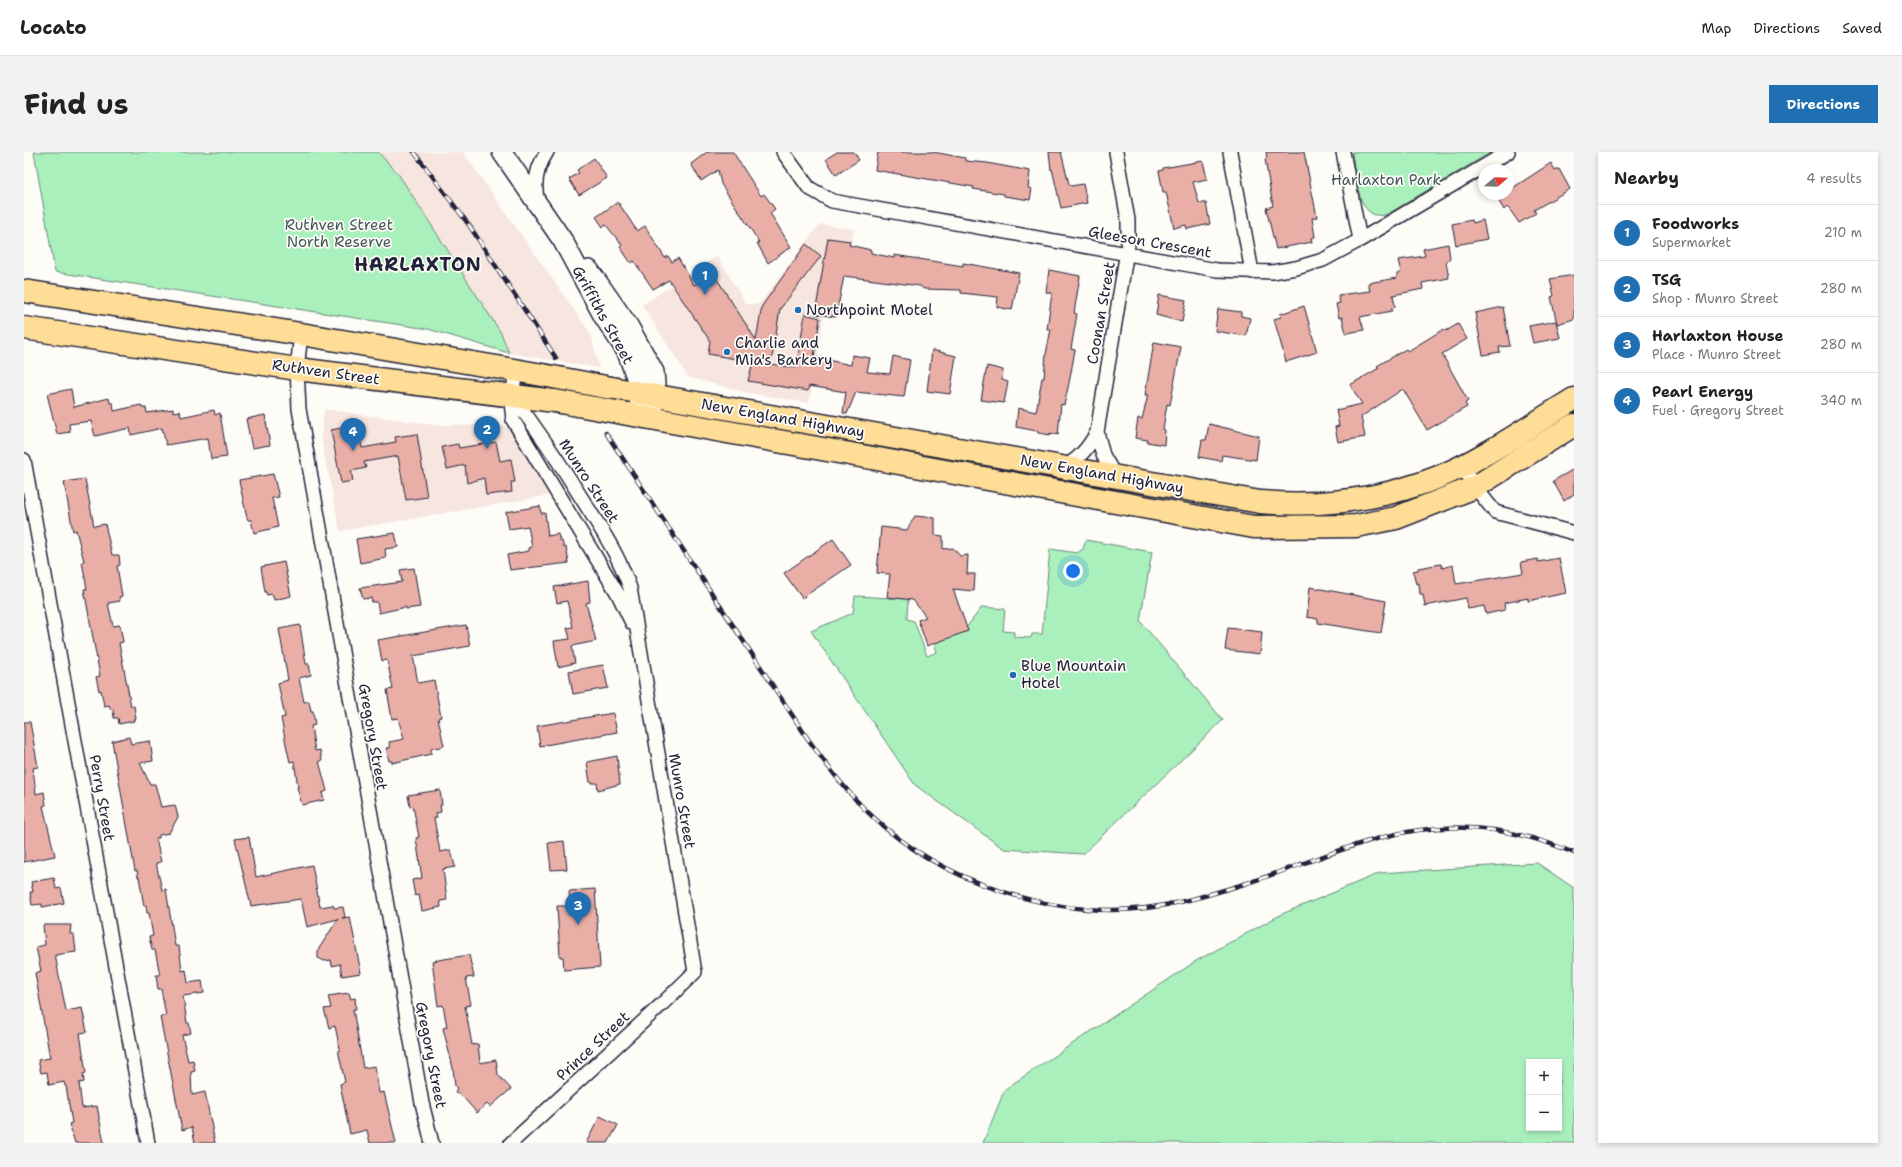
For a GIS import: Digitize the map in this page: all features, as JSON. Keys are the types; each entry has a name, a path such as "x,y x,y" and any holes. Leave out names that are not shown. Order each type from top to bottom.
{"highway":[{"name":"Ruthven Street","path":"24,291 301,334 611,388"},
{"name":"Ruthven Street","path":"24,328 297,369 555,402 638,416"},
{"name":"New England Highway","path":"611,388 1260,502 1290,504 1324,504 1374,497 1406,489 1437,478 1461,466 1574,399"},
{"name":"New England Highway","path":"638,416 1254,527 1356,526 1396,518 1475,487 1574,425"},
{"path":"1115,476 1109,486 1109,491 1114,500 1123,503"}],"main road":[{"name":"Griffiths Street","path":"502,152 563,241 604,317 627,352 636,377 647,394 638,416"}],"street":[{"path":"539,206 536,196 536,176 542,159 547,152"},
{"name":"Gleeson Crescent","path":"782,152 809,188 832,201 1217,270 1252,272 1272,272 1311,264 1334,255 1508,152"},
{"name":"Coonan Street","path":"1063,467 1077,459 1085,451 1097,432 1127,253 1128,220 1116,152"},
{"path":"1230,152 1252,272"},
{"path":"1343,152 1360,240"},
{"name":"Gregory Street","path":"301,334 297,369 299,409 422,1103 432,1143"},
{"name":"Munro Street","path":"516,371 510,408 515,424 618,594 637,636"},
{"name":"Munro Street","path":"512,396 530,419 568,476 618,557 626,578 634,604 637,636 695,972"},
{"name":"Coonan Street","path":"1097,432 1103,455 1115,476"},
{"name":"Perry Street","path":"24,460 148,1143"},
{"path":"1461,466 1475,487 1495,512 1574,533"},
{"name":"Prince Street","path":"511,1143 662,1005 695,972"}],"shaded area":[{"path":"378,152 463,152 591,334 599,368 509,353 501,333 399,175"},
{"path":"820,224 854,229 836,317 824,315 809,403 744,392 688,377 642,305 717,256 746,304 759,304"},
{"path":"324,409 435,425 509,426 551,495 340,531 321,438"}],"green space":[{"name":"Ruthven Street North Reserve","path":"34,152 378,152 399,175 501,333 509,353 428,329 55,272"},
{"name":"Harlaxton Park","path":"1352,152 1491,152 1388,214 1377,215 1369,212 1360,195"},
{"name":"Blue Mountain Hotel","path":"1086,540 1152,552 1140,621 1223,720 1083,854 1004,849 915,785 811,631 853,613 855,596 908,599 907,619 914,621 927,656 937,652 934,643 966,628 982,607 1005,609 1003,631 1014,632 1014,637 1031,638 1032,634 1042,634 1050,549 1077,553 1083,549"},
{"path":"1537,863 1574,888 1574,1143 983,1143 1005,1089 1196,961 1282,914 1380,873"}],"building":[{"path":"707,152 733,152 761,196 764,194 775,209 770,213 791,247 768,263 757,243 759,242 721,184 718,170 701,181 691,164"},
{"path":"837,152 854,152 859,160 836,175 826,159"},
{"path":"878,152 933,152 965,158 965,161 987,163 1030,171 1028,188 1032,189 1030,200 973,189 974,187 875,170"},
{"path":"1049,152 1061,152 1069,184 1071,186 1083,184 1087,203 1061,208 1052,169 1051,170"},
{"path":"1266,152 1304,152 1317,217 1312,218 1315,237 1311,238 1312,242 1276,249 1266,208 1273,206 1265,159 1267,158"},
{"path":"594,158 607,178 579,195 569,179 579,173 577,170"},
{"path":"1203,161 1207,179 1193,182 1199,203 1206,203 1210,224 1187,229 1186,225 1174,228 1166,192 1163,192 1159,171 1163,170 1163,168"},
{"path":"1551,163 1555,171 1559,169 1570,189 1534,210 1536,213 1519,223 1507,207 1504,210 1498,200 1514,200 1514,187"},
{"path":"618,202 637,231 645,226 665,258 668,256 672,262 678,258 694,285 709,275 715,276 756,340 762,306 806,244 821,256 780,309 771,364 796,368 805,314 820,318 814,357 851,365 852,355 870,358 867,372 890,374 893,356 910,360 904,397 856,392 847,414 843,413 846,392 809,386 808,391 748,381 753,362 708,354 710,341 669,280 653,289 634,261 631,263 620,247 622,245 606,225 603,227 596,217"},
{"path":"1472,220 1473,223 1483,220 1487,239 1456,245 1452,224"},
{"path":"828,238 850,241 849,245 871,250 871,253 894,258 894,255 963,266 963,263 1019,273 1012,310 997,307 998,297 961,293 961,290 924,289 920,286 844,276 836,317 815,314"},
{"path":"1448,244 1450,258 1446,262 1449,278 1422,283 1423,289 1393,295 1395,307 1392,308 1392,311 1360,317 1364,330 1346,333 1342,317 1339,318 1336,304 1340,303 1338,295 1370,291 1368,283 1397,278 1397,274 1401,272 1398,260 1425,256 1423,249"},
{"path":"1049,270 1080,276 1074,313 1077,314 1071,349 1075,350 1064,405 1061,404 1058,435 1038,433 1037,431 1016,427 1018,408 1036,412 1042,378 1044,378 1046,354 1051,329 1047,329 1052,293 1046,292"},
{"path":"1574,275 1574,319 1557,324 1551,297 1554,296 1550,279"},
{"path":"1159,295 1186,300 1182,322 1156,315"},
{"path":"1304,306 1317,352 1286,362 1274,319 1281,317 1280,314"},
{"path":"1503,307 1510,346 1499,347 1500,352 1483,355 1475,313"},
{"path":"1218,309 1241,312 1241,316 1250,318 1246,336 1215,331"},
{"path":"1556,321 1560,338 1533,343 1529,326"},
{"path":"1458,324 1467,339 1442,354 1468,401 1465,403 1467,407 1427,430 1403,389 1361,417 1365,437 1338,442 1335,427 1339,426 1336,410 1362,404 1350,385 1379,368 1377,366 1406,349 1408,351 1444,329 1446,331"},
{"path":"1154,342 1181,347 1170,405 1167,404 1163,429 1165,430 1164,445 1135,438 1138,418 1142,419 1148,395 1145,395"},
{"path":"932,350 956,356 950,394 927,391"},
{"path":"987,366 1003,370 1002,380 1008,382 1004,403 981,400"},
{"path":"71,389 74,407 109,398 110,403 113,403 114,411 141,405 142,408 146,408 147,413 173,409 173,412 180,411 181,417 214,410 215,415 220,413 227,457 211,459 208,438 166,445 162,428 131,435 130,428 95,436 91,421 69,424 70,432 57,434 47,394"},
{"path":"265,415 270,445 252,448 246,419"},
{"path":"1209,424 1259,436 1256,460 1222,455 1221,461 1199,457 1202,440 1206,440"},
{"path":"357,425 362,448 396,442 395,437 417,434 427,497 406,500 398,456 364,462 366,468 351,471 353,481 341,483 331,430"},
{"path":"496,442 500,461 511,459 515,482 511,482 512,492 486,495 484,478 467,483 465,465 447,469 442,447 458,444 459,448"},
{"path":"1574,469 1574,494 1564,501 1553,481"},
{"path":"273,474 279,497 272,498 278,527 254,533 251,520 248,520 246,514 239,480"},
{"path":"85,479 94,526 105,524 112,555 119,555 120,565 117,566 122,596 119,597 120,601 108,603 113,626 120,625 123,642 119,643 131,706 134,706 136,719 133,719 134,721 119,724 118,718 114,718 113,709 111,710 109,705 104,706 101,690 99,691 96,677 100,676 84,589 87,589 82,562 84,561 76,530 73,531 64,482"},
{"path":"540,506 541,513 545,513 548,536 558,534 564,548 566,547 569,563 510,570 507,555 529,551 529,548 532,547 528,526 509,529 506,512"},
{"path":"915,516 935,518 935,535 943,536 943,549 953,548 960,556 968,555 967,574 975,574 974,591 953,589 968,631 927,646 918,620 926,617 913,600 887,597 890,574 877,573 881,527 907,530"},
{"path":"395,533 398,547 385,549 386,558 360,563 356,539"},
{"path":"833,539 851,565 802,598 784,573"},
{"path":"1559,558 1566,593 1528,601 1528,598 1504,603 1505,610 1486,614 1484,606 1468,609 1466,598 1425,606 1423,594 1420,594 1419,583 1416,584 1413,571 1418,570 1418,568 1441,564 1442,568 1453,565 1456,584 1523,573 1521,562 1538,559 1538,562"},
{"path":"284,562 291,596 274,600 272,594 267,595 265,592 261,567"},
{"path":"414,568 420,607 406,609 406,607 379,613 377,602 372,602 371,598 363,599 360,588 402,582 400,570"},
{"path":"588,581 590,602 586,603 596,641 572,646 575,663 558,667 554,641 570,639 567,628 573,627 567,601 557,603 554,587"},
{"path":"1310,587 1386,601 1381,633 1318,623 1318,619 1307,617"},
{"path":"300,625 306,664 309,664 311,675 299,678 304,702 309,701 311,711 313,711 315,725 311,726 315,751 320,750 322,761 319,761 327,791 322,793 324,800 302,805 297,787 294,761 290,762 287,749 281,718 285,717 278,683 288,680 279,629"},
{"path":"466,625 470,646 413,656 418,683 434,680 441,717 438,718 444,746 431,749 431,754 392,763 392,761 389,761 386,748 390,748 389,742 404,739 398,718 392,719 387,690 393,689 387,660 382,661 378,640"},
{"path":"1228,628 1262,632 1260,654 1225,650"},
{"path":"603,665 608,688 573,694 569,671"},
{"path":"613,713 617,732 540,746 537,726"},
{"path":"24,722 30,722 38,767 33,768 36,794 44,792 46,805 43,806 55,856 24,862"},
{"path":"129,737 131,744 150,741 153,761 140,763 150,784 155,784 161,807 175,805 178,817 169,833 159,835 159,838 156,838 161,862 156,863 162,890 166,889 175,946 179,946 182,971 186,970 188,983 202,981 204,993 183,996 187,1023 189,1023 191,1033 182,1035 188,1061 193,1060 195,1071 191,1072 192,1095 205,1092 215,1143 195,1143 192,1127 182,1130 160,1017 166,1016 161,989 158,989 156,975 160,975 155,950 152,950 149,937 153,936 149,913 147,913 146,905 144,906 139,877 137,870 135,871 112,741"},
{"path":"617,756 620,784 598,790 597,783 590,783 587,762"},
{"path":"440,790 442,805 440,805 441,812 436,813 437,818 434,818 440,852 451,850 455,867 443,869 447,900 440,901 441,907 422,911 419,895 415,896 412,880 422,878 416,838 419,837 413,806 410,807 408,795"},
{"path":"249,837 256,877 312,865 320,907 333,905 334,908 343,907 345,917 342,918 350,917 361,973 342,976 340,964 332,966 331,960 324,961 318,958 318,950 338,919 307,927 301,899 251,906 235,839"},
{"path":"564,841 567,869 551,870 548,843"},
{"path":"54,878 56,889 61,888 64,903 42,907 42,904 32,905 30,892 33,892 31,882"},
{"path":"595,889 600,967 564,970 563,957 560,957 557,906 570,906 569,891"},
{"path":"43,925 71,925 70,934 74,934 76,952 55,955 66,1011 82,1008 87,1032 80,1033 86,1073 83,1074 84,1082 79,1083 82,1108 97,1106 104,1143 75,1143 69,1124 72,1123 66,1086 64,1082 49,1085 47,1072 41,1073 38,1060 50,1058 35,973 41,971 36,947 45,945"},
{"path":"469,955 474,977 466,978 471,1005 465,1006 472,1045 478,1044 480,1063 496,1060 498,1075 511,1089 490,1107 487,1104 477,1113 463,1097 455,1092 457,1088 455,1086 453,1068 443,1028 447,1027 443,1005 438,1006 432,961"},
{"path":"349,993 351,999 355,998 356,1009 353,1009 363,1068 375,1066 379,1093 384,1092 396,1143 370,1143 367,1130 350,1134 340,1084 345,1082 338,1050 340,1050 335,1026 329,1028 324,1009 331,1008 328,996"},
{"path":"600,1116 618,1125 608,1143 586,1143"}],"railway":[{"path":"414,152 469,225 556,358"},
{"path":"606,433 808,739 839,780 873,817 900,840 931,860 964,877 1000,891 1036,901 1073,907 1110,910 1146,908 1195,898 1261,878 1363,843 1405,832 1429,829 1454,828 1503,832 1551,844 1574,853"}],"place":[{"name":"Foodworks","path":"705,295"},
{"name":"Northpoint Motel","path":"798,310"},
{"name":"Charlie and Mia's Barkery","path":"727,352"},
{"name":"TSG","path":"487,449"},
{"name":"Pearl Energy","path":"353,451"},
{"name":"Blue Mountain Hotel","path":"1013,675"},
{"name":"Harlaxton House","path":"578,925"}],"district":[{"name":"HARLAXTON","path":"418,264"}]}
